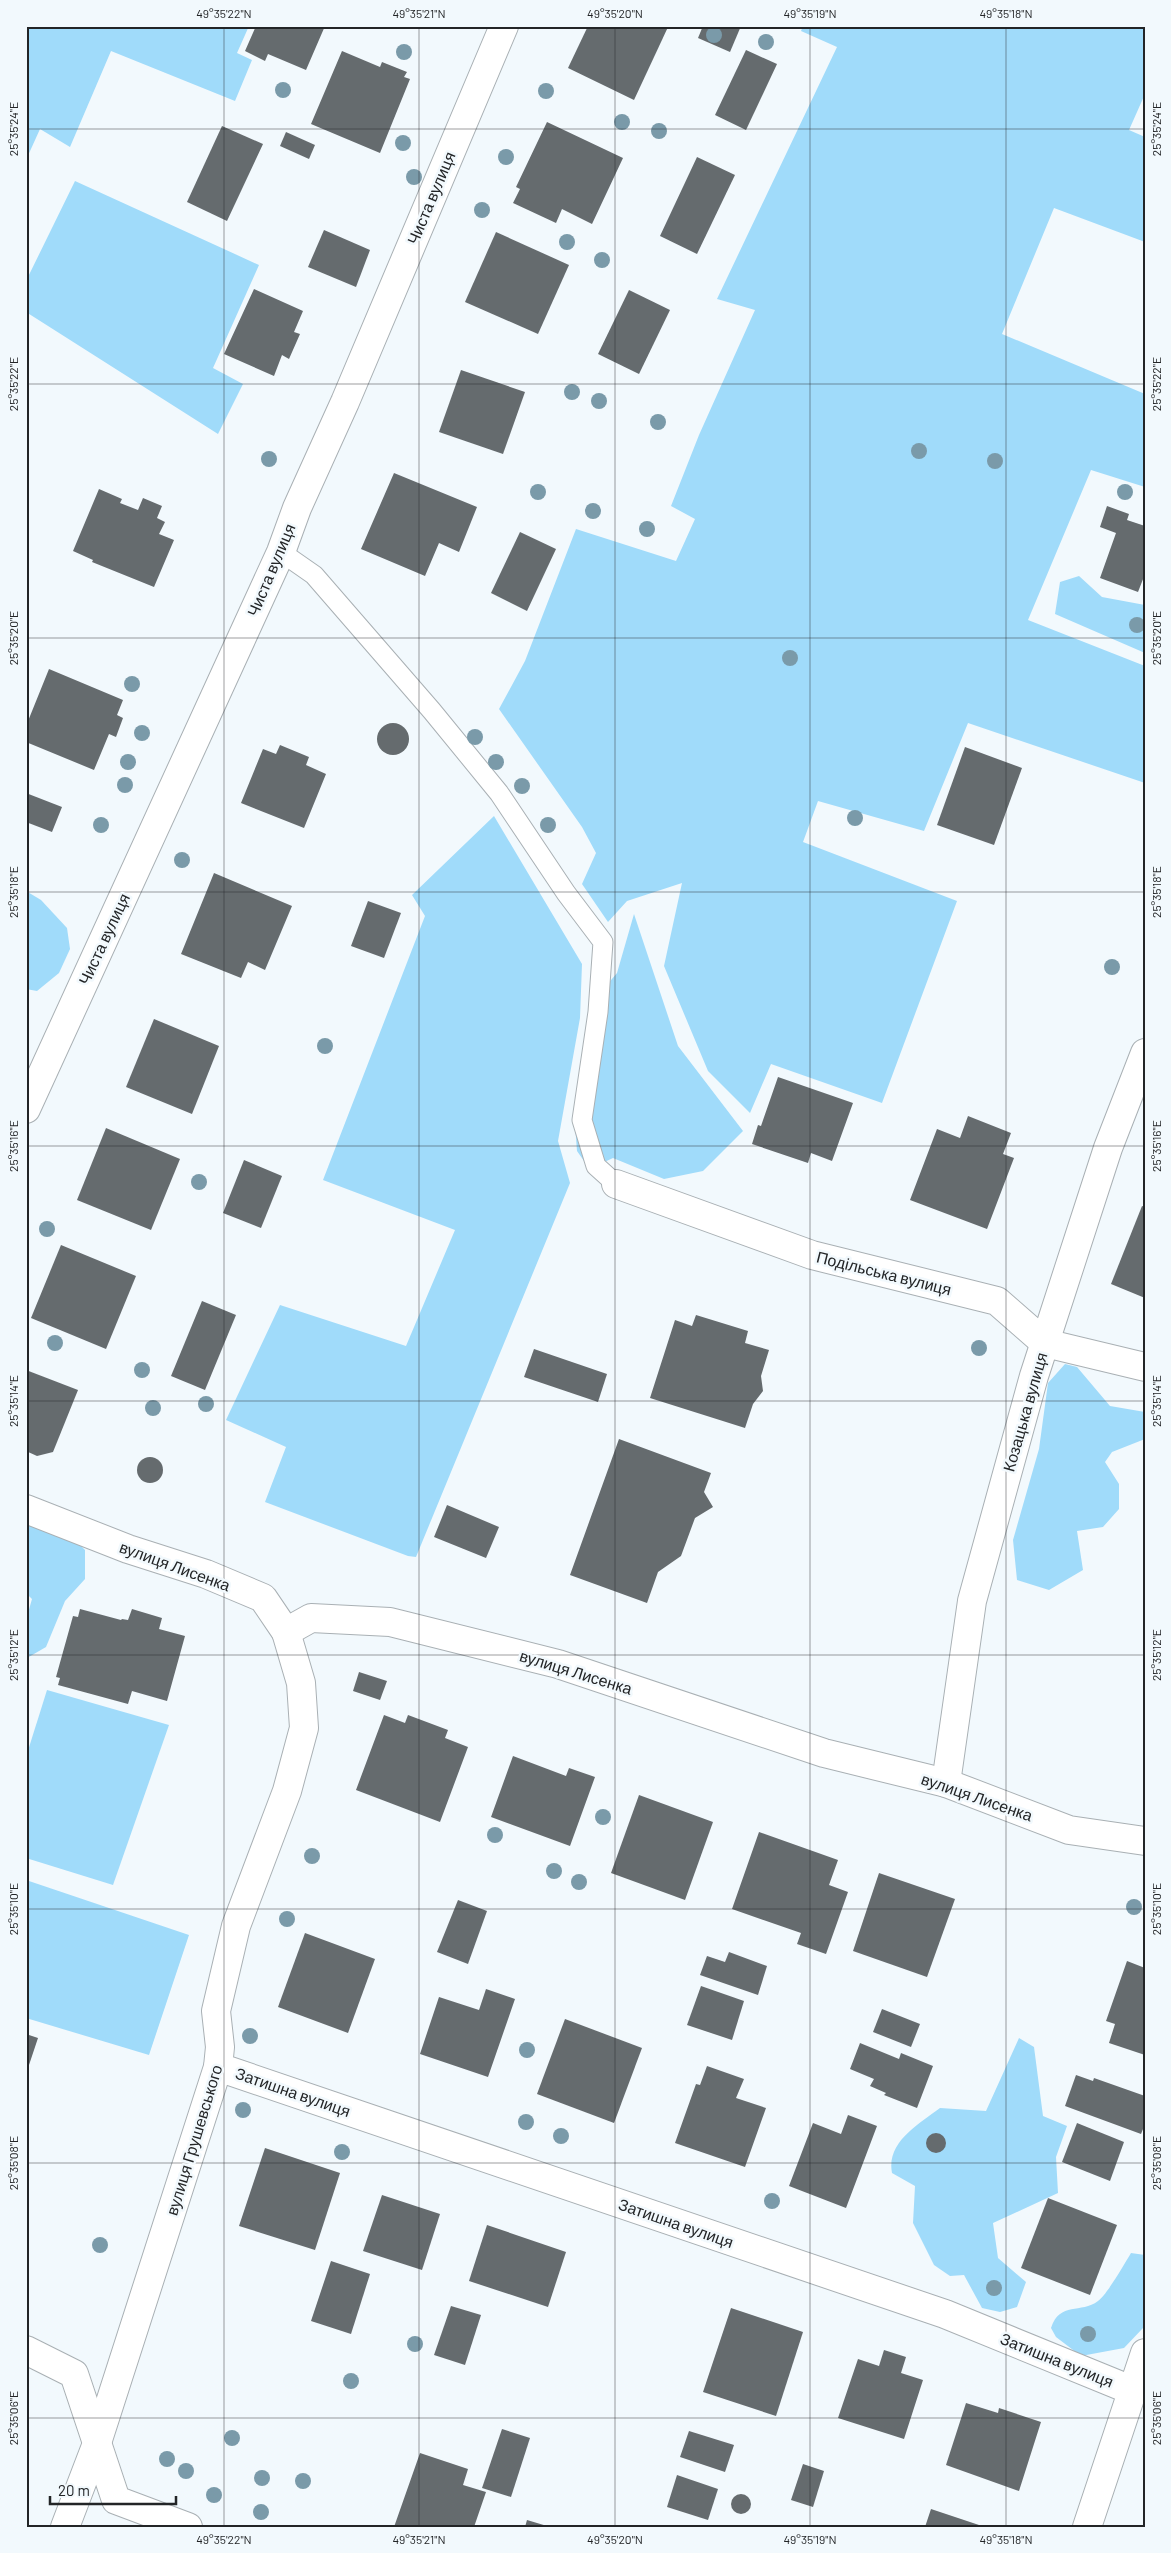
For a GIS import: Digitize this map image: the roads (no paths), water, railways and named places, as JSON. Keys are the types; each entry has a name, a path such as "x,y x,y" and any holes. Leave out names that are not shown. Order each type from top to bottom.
{"street":[{"name":"Чиста вулиця","path":"26,1109 281,552 297,508 345,402 504,26"},
{"name":"Козацька вулиця","path":"946,1783 972,1601 1045,1343 1108,1148 1145,1053"},
{"name":"Подільська вулиця","path":"616,1184 812,1255 997,1301 1045,1343 1145,1367"},
{"name":"вулиця Лисенка","path":"26,1509 128,1550 206,1574 263,1598 286,1632 311,1618 390,1622 558,1664 824,1753 946,1783 1069,1830 1145,1841"},
{"name":"вулиця Грушевського","path":"65,2527 96,2446 218,2067 220,2046 216,2011 236,1926 287,1791 304,1728 301,1683 286,1632"},
{"name":"Затишна вулиця","path":"218,2067 945,2314 1131,2390"},
{"path":"26,2350 74,2374 96,2446 116,2500 188,2527"},
{"path":"1087,2527 1131,2390 1145,2353"}],"lane":[{"path":"281,552 314,575 432,710 499,793 566,893 603,942 598,1012 582,1120 596,1166 616,1184"}]}
